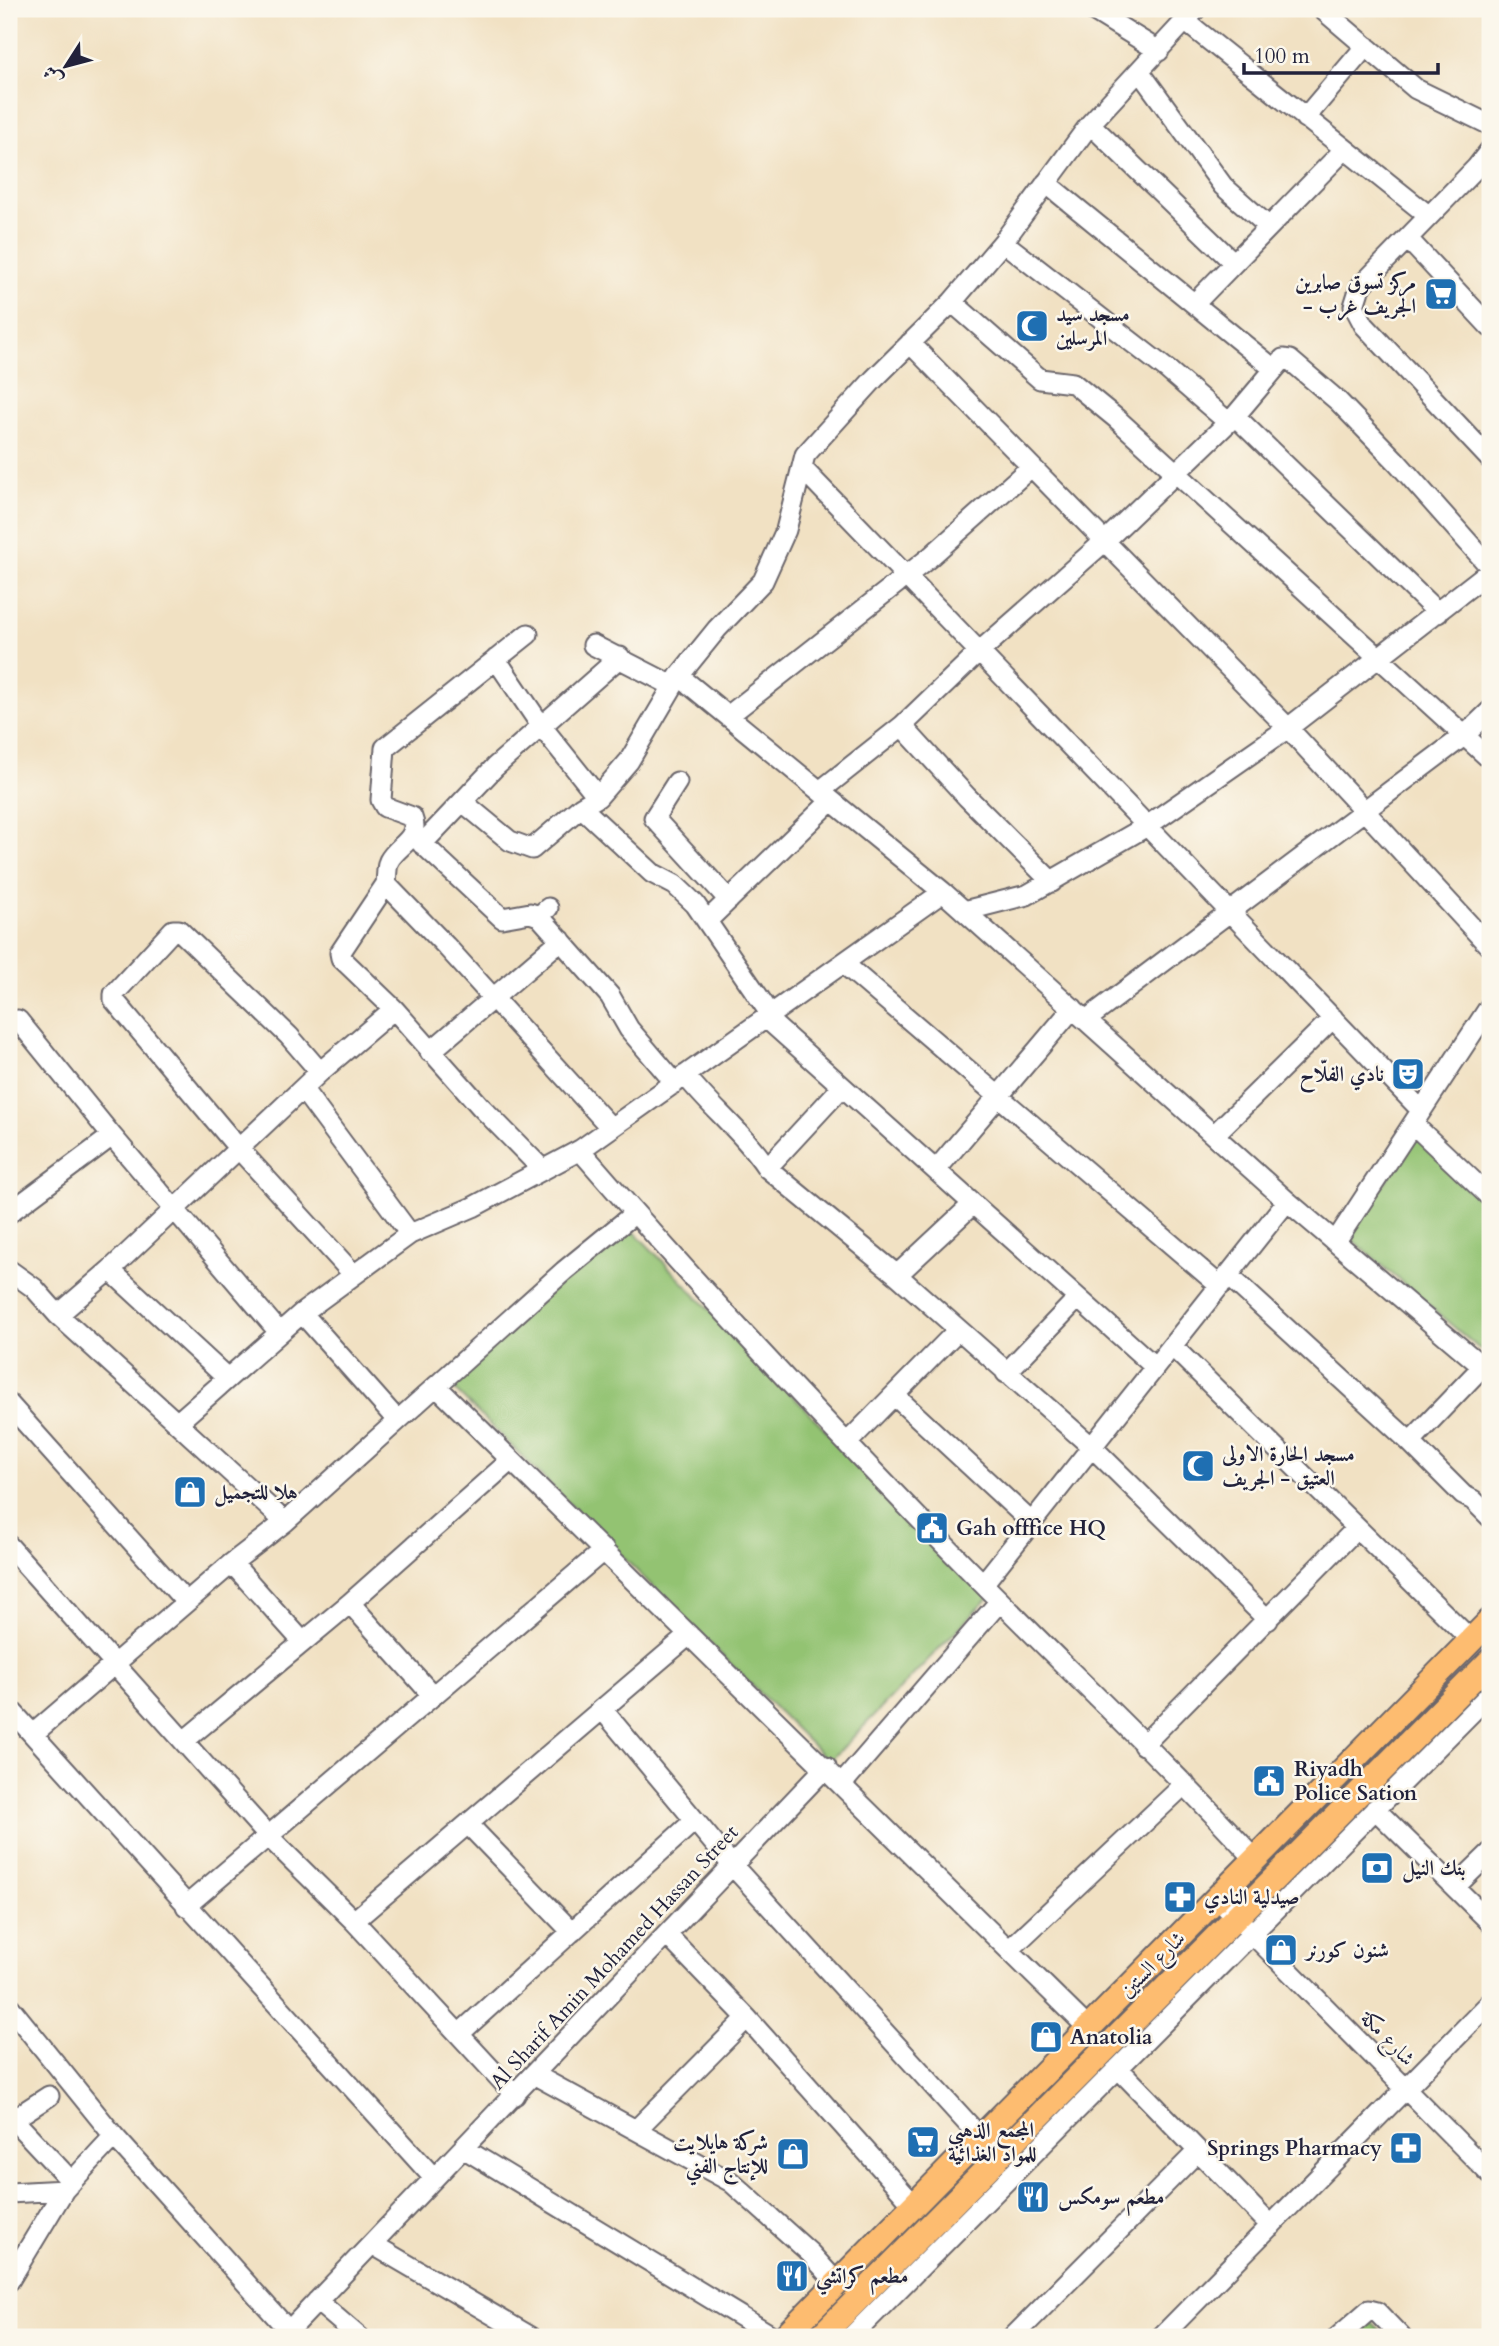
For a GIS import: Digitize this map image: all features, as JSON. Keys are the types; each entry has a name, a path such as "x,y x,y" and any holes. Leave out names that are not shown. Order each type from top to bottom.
{"main road":[{"name":"شارع الستين","path":"784,2337 1490,1620"},
{"name":"شارع الستين","path":"820,2337 999,2157 1245,1924 1488,1677"},
{"path":"949,2169 968,2188"}],"street":[{"path":"1091,9 1159,51"},
{"path":"1322,9 1416,89 1490,125"},
{"path":"464,803 510,841 532,849 590,802 629,761 676,681 718,629 764,581 786,530 805,455 952,302 1003,242 1090,124 1190,15 1305,118 1429,216"},
{"path":"1305,118 1366,46"},
{"path":"1140,72 1223,186 1269,227"},
{"path":"1090,124 1234,263"},
{"path":"1196,302 1345,149"},
{"path":"1490,150 1483,175 1429,216 1360,287 1354,306 1359,319 1490,459"},
{"path":"1046,183 1196,302 1274,369"},
{"path":"1408,239 1490,327"},
{"path":"1003,242 1232,419 1438,613"},
{"path":"952,302 1040,379 1073,383 1091,398 1490,759"},
{"path":"910,343 1289,728 1490,947"},
{"path":"708,920 825,796 979,652 1105,541 1232,419 1283,359 1290,360 1338,401 1398,461 1490,569 1380,659 1289,728 1147,825 1027,895 964,911"},
{"path":"728,716 904,574 929,558 1031,467"},
{"path":"803,469 1332,1018 1490,1197"},
{"path":"528,634 385,748 381,800 385,807 412,817 418,839 502,918 543,912 561,940 610,996 629,1029 757,1152 767,1168 897,1275 1092,1447 1268,1620"},
{"path":"593,645 676,681 728,716 943,892 1287,1201 1486,1369 1410,1442"},
{"path":"541,1168 430,1052 394,1009 348,966 340,953 386,884 389,861 464,803 471,791 495,767 620,657"},
{"path":"496,659 590,802 652,873 683,892 708,920 768,1016 842,1087 1155,1367"},
{"path":"936,1170 999,1096 1079,1014 1229,911 1465,735 1490,710"},
{"path":"902,726 967,797 1052,882"},
{"path":"677,782 654,818 729,900"},
{"path":"386,884 611,1128"},
{"path":"177,1423 279,1332 410,1234 473,1207 541,1168 580,1150 943,892"},
{"path":"320,1072 289,1036 244,996 186,934 173,930 117,990 114,1000 240,1150 354,1275"},
{"path":"430,1052 561,940"},
{"path":"844,963 999,1096 1224,1281 1410,1442 1464,1496 1473,1500 1490,1517"},
{"path":"1336,1241 1490,1006"},
{"path":"58,1315 304,1091 320,1072 394,1009"},
{"path":"1214,1135 1332,1018"},
{"path":"9,1025 18,1020 112,1136 279,1332"},
{"path":"767,1168 842,1087"},
{"path":"304,1091 410,1234"},
{"path":"9,1213 112,1136"},
{"path":"580,1150 635,1213 983,1584 1185,1784 1255,1859"},
{"path":"983,1584 1287,1201"},
{"path":"897,1275 973,1204"},
{"path":"33,1734 232,1563 285,1522 564,1271 635,1213"},
{"path":"9,1270 34,1288 58,1315 285,1522"},
{"path":"110,1270 227,1378"},
{"path":"1006,1373 1078,1298"},
{"path":"302,1314 397,1420"},
{"path":"848,1442 958,1331"},
{"path":"1172,1346 1471,1640"},
{"path":"436,1385 1088,2028"},
{"path":"895,1396 1032,1523"},
{"path":"9,1405 186,1602"},
{"path":"184,1741 350,1603 511,1460"},
{"path":"1143,1745 1357,1528"},
{"path":"9,1546 116,1662 269,1836 354,1921 515,2095"},
{"path":"186,1906 604,1550"},
{"path":"232,1563 302,1641"},
{"path":"842,1784 1000,1601"},
{"path":"350,1603 433,1696"},
{"path":"354,1921 689,1635"},
{"path":"854,2336 1118,2068 1245,1924 1376,1809 1488,1677"},
{"path":"9,1708 433,2177"},
{"path":"602,1709 732,1865 999,2157"},
{"name":"Al Sharif Amin Mohamed Hassan Street","path":"286,2334 826,1767"},
{"path":"1010,1949 1185,1784"},
{"path":"1376,1809 1490,1922"},
{"path":"458,2034 694,1821"},
{"path":"468,1824 572,1932"},
{"path":"1455,1887 1490,1853"},
{"name":"شارع مكة","path":"1217,1898 1490,2174"},
{"path":"667,1935 747,2018 914,2205"},
{"path":"1161,2337 1490,2003"},
{"path":"9,2006 114,2136 286,2334"},
{"path":"636,2130 747,2018"},
{"path":"1118,2068 1271,2226"},
{"path":"535,2075 731,2182 810,2253 837,2283"},
{"path":"48,2096 10,2119 68,2186"},
{"path":"10,2279 68,2186 114,2136"},
{"path":"463,2148 774,2337"},
{"path":"1013,2337 1198,2151"},
{"path":"9,2193 68,2186"},
{"path":"372,2244 531,2337"},
{"path":"317,2301 359,2337"},
{"path":"1338,2337 1369,2310 1377,2312 1401,2337"}],"green space":[{"path":"1418,1132 1490,1205 1490,1358 1349,1237"},
{"path":"622,1219 988,1598 829,1762 442,1377"},
{"path":"1364,2316 1387,2337 1343,2337"}],"place":[{"name":"مركز تسوق صابرين - الجريف غرب","path":"1441,294"},
{"name":"مسجد سيد المرسلين","path":"1032,326"},
{"name":"نادي الفلّاح","path":"1408,1074"},
{"name":"مسجد الحارة الاولى العتيق - الجريف","path":"1198,1466"},
{"name":"هلا للتجميل","path":"190,1492"},
{"name":"Gah offfice HQ","path":"932,1528"},
{"name":"Riyadh Police Sation","path":"1269,1781"},
{"name":"بنك النيل","path":"1377,1868"},
{"name":"صيدلية النادي","path":"1180,1897"},
{"name":"شنون كورنر","path":"1281,1950"},
{"name":"Anatolia","path":"1046,2037"},
{"name":"المجمع الذهبي للمواد الغذائية","path":"923,2142"},
{"name":"Springs Pharmacy","path":"1406,2148"},
{"name":"شركة هايلايت للإنتاج الفني","path":"793,2154"},
{"name":"مطعم سومكس","path":"1033,2197"},
{"name":"مطعم كراتشي","path":"792,2276"}]}
